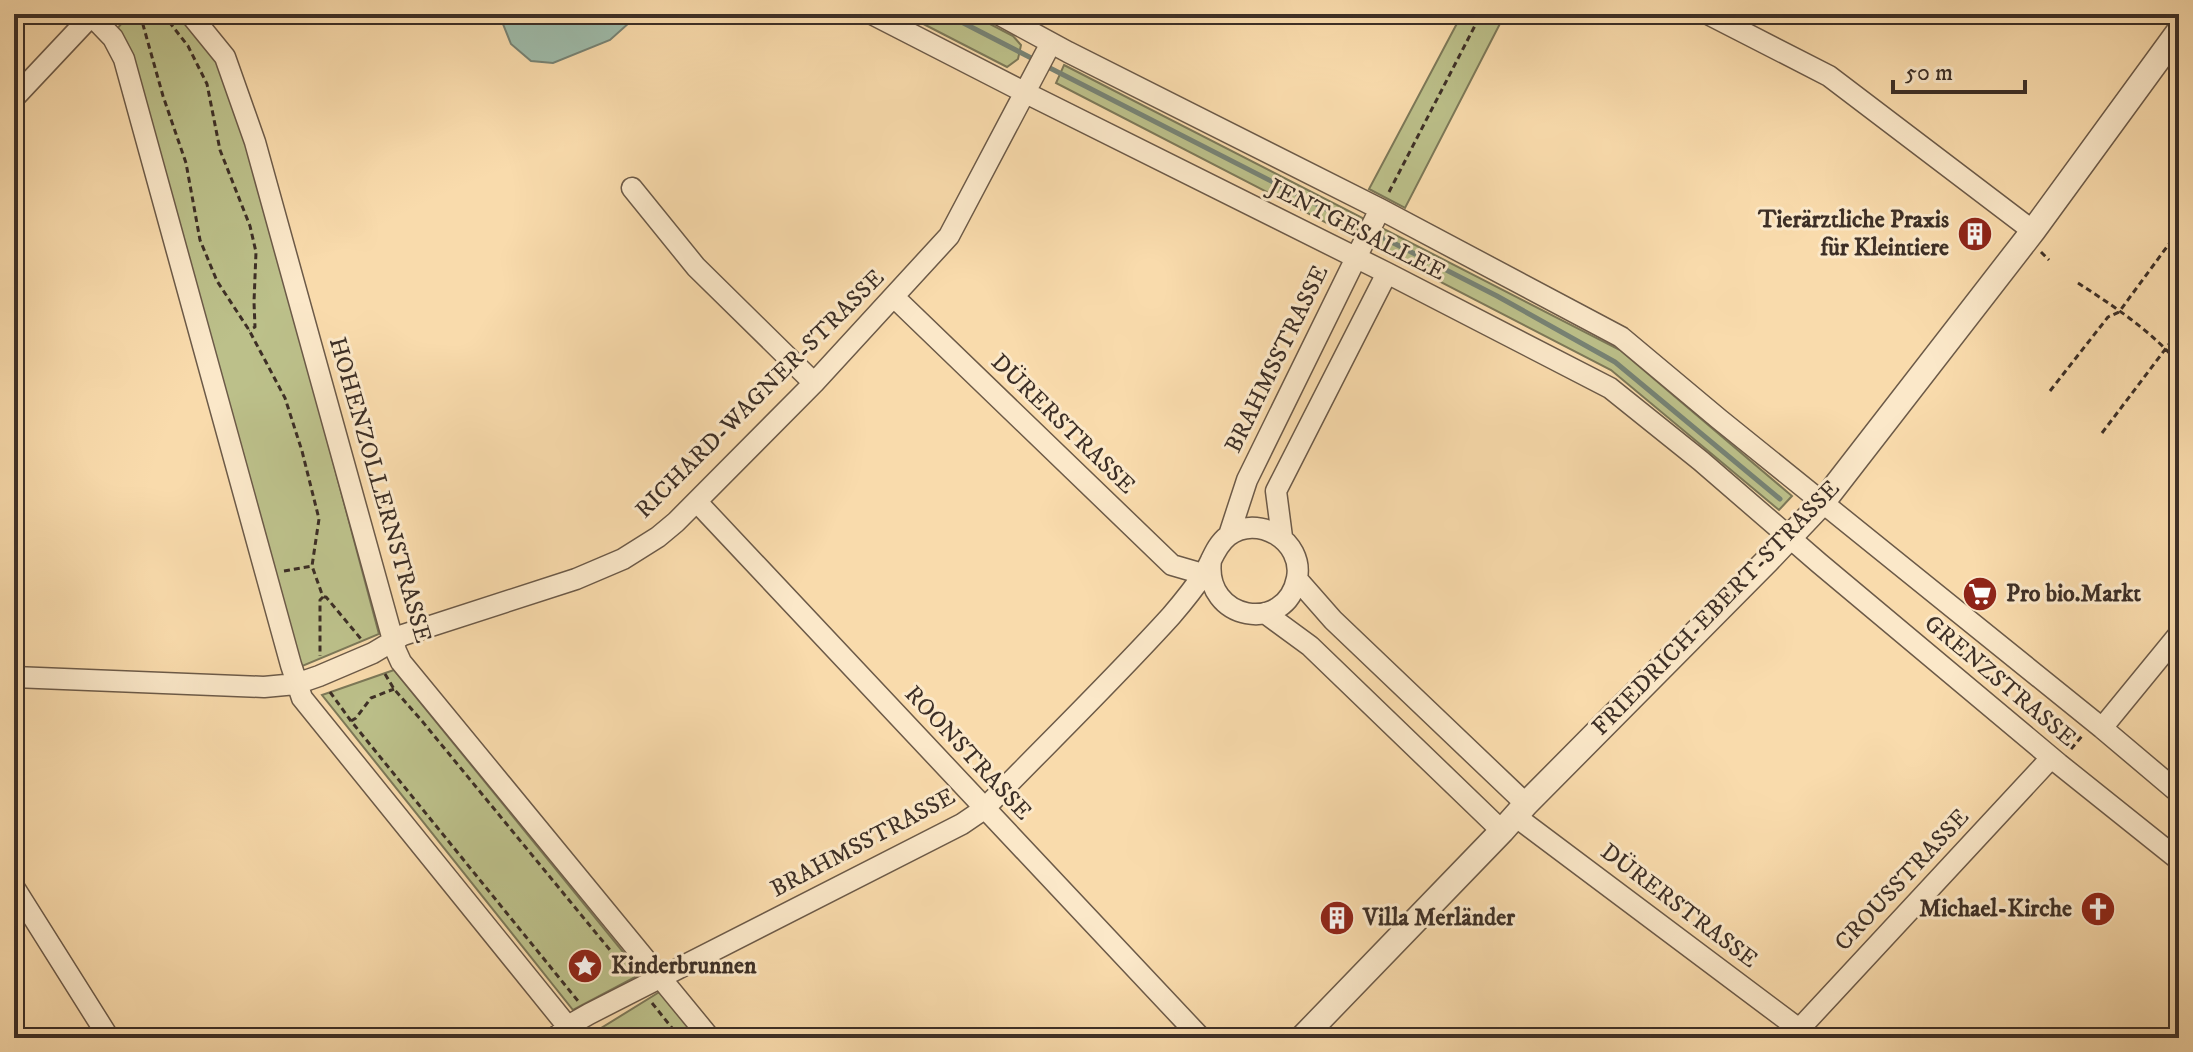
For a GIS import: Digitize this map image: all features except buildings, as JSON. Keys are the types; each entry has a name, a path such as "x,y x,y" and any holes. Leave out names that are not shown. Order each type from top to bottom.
{"street":[{"path":"14,98 92,14 113,38 124,59 302,698 567,1034"},
{"name":"HOHENZOLLERNSTRASSE","path":"190,14 225,57 255,142 392,640 401,662 710,1038"},
{"name":"JENTGESALLEE","path":"872,14 1610,388 1790,538"},
{"name":"JENTGESALLEE","path":"998,14 1380,209 1621,337 1823,502"},
{"path":"1708,14 1829,76 2033,231"},
{"name":"FRIEDRICH-EBERT-STRASSE","path":"1302,1038 1823,502 2033,231 2179,31"},
{"name":"RICHARD-WAGNER-STRASSE","path":"14,677 264,687 296,684 373,653 392,640 576,579 612,564 658,537 697,502 814,383 949,236 1051,43"},
{"path":"632,188 696,267 814,383"},
{"name":"BRAHMSSTRASSE","path":"1229,535 1247,480 1380,209"},
{"path":"1282,537 1276,491 1387,273"},
{"name":"DÜRERSTRASSE","path":"894,297 1172,565 1207,567"},
{"name":"ROONSTRASSE","path":"697,502 1201,1038"},
{"name":"GRENZSTRASSE","path":"1823,502 2179,793"},
{"path":"1245,528 1267,529 1282,537 1295,555 1297,564 1297,579 1289,598 1279,607 1252,615 1237,612 1222,601 1212,585 1207,567 1217,548 1229,535 1245,528"},
{"name":"GRENZSTRASSE","path":"1790,538 2055,761 2179,860"},
{"name":"BRAHMSSTRASSE","path":"567,1034 589,1014 962,824 984,809 1174,613 1207,567"},
{"name":"DÜRERSTRASSE","path":"1297,579 1515,817"},
{"name":"DÜRERSTRASSE","path":"1265,613 1310,646 1515,817 1800,1035"},
{"path":"2102,728 2179,634"},
{"name":"CROUSSTRASSE","path":"1800,1035 2055,761"},
{"path":"14,887 109,1038"}],"path":[{"path":"140,14 186,163 200,240 217,281 249,330 285,398 302,451 319,519 312,566 323,597 373,653 394,689 680,1038"},
{"path":"163,14 188,46 207,84 220,150 250,226 256,252 255,327 249,330"},
{"path":"1380,209 1481,14"},
{"path":"2050,391 2108,317 2119,312 2169,244"},
{"path":"2078,283 2166,348 2179,364"},
{"path":"2102,433 2179,331"},
{"path":"266,576 312,566"},
{"path":"323,597 320,600 319,676 351,721 609,1038"},
{"path":"351,721 371,698 394,689"},
{"path":"2055,761 2087,730 2102,728"}],"green space":[{"path":"130,14 177,14 219,62 251,154 379,634 300,667 115,31"},
{"path":"904,14 971,14 1013,36 1021,45 1018,59 1007,67"},
{"path":"1462,14 1505,14 1405,208 1369,189"},
{"path":"1064,65 1620,350 1792,496 1779,510 1611,370 1056,83"},
{"path":"394,670 641,974 573,1010 322,695"},
{"path":"661,991 700,1038 585,1038"}],"shaded area":[{"path":"509,14 639,14 610,40 553,63 531,61 511,44 503,24"}],"waterway":[{"path":"946,14 1037,61"},
{"path":"1046,66 1365,229"},
{"path":"1374,233 1497,296 1615,362 1780,499"}],"place":[{"name":"Tierärztliche Praxis für Kleintiere","path":"1975,234"},
{"name":"Pro bio.Markt","path":"1980,594"},
{"name":"Michael-Kirche","path":"2098,909"},
{"name":"Villa Merländer","path":"1337,918"},
{"name":"Kinderbrunnen","path":"585,966"}]}
